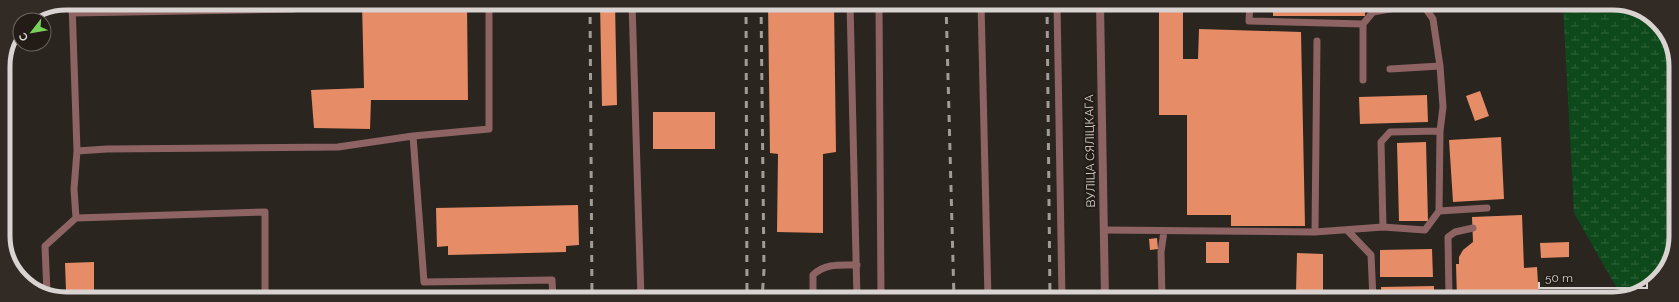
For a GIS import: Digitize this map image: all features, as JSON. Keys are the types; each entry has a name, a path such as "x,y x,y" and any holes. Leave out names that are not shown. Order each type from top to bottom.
{"street":[{"name":"ВУЛІЦА СЯЛІЦКАГА","path":"1100,10 1105,292"}],"lane":[{"path":"76,218 74,189 77,151 72,13 238,10"},
{"path":"77,151 107,149 338,147 413,136 488,129 489,10"},
{"path":"632,10 641,292"},
{"path":"850,10 858,292"},
{"path":"879,10 881,292"},
{"path":"980,10 988,292"},
{"path":"1057,10 1062,292"},
{"path":"1250,10 1249,21 1363,24"},
{"path":"1364,80 1363,24 1373,12 1384,10"},
{"path":"1104,230 1316,232 1383,227 1425,230 1440,211 1440,131 1443,107 1440,66 1433,19 1427,10"},
{"path":"1316,232 1317,41"},
{"path":"1390,70 1440,66"},
{"path":"1383,227 1381,142 1384,136 1390,132 1440,131"},
{"path":"413,136 424,282 552,280 553,292"},
{"path":"1440,211 1487,208"},
{"path":"47,288 45,246 76,218 265,212 265,292"},
{"path":"1450,292 1448,237 1455,232 1472,228"},
{"path":"1347,230 1371,255 1373,292"},
{"path":"1162,292 1161,252 1164,231"},
{"path":"813,292 813,275 817,271 825,266 856,265"}],"green space":[{"path":"1563,10 1620,10 1638,16 1652,27 1663,41 1668,55 1669,243 1663,261 1650,278 1631,289 1619,291 1574,213"}],"building":[{"path":"362,10 467,10 468,100 371,100 370,129 314,128 311,90 364,88"},
{"path":"600,10 615,10 617,105 602,106"},
{"path":"768,10 834,10 836,152 823,154 823,233 777,232 778,154 770,153"},
{"path":"1159,10 1183,10 1183,59 1198,59 1199,29 1301,32 1305,226 1231,226 1231,215 1187,215 1187,115 1159,115"},
{"path":"1273,10 1365,10 1365,16 1273,16"},
{"path":"1480,91 1489,116 1475,121 1466,96"},
{"path":"1427,95 1428,122 1360,124 1359,97"},
{"path":"653,112 715,112 715,149 653,149"},
{"path":"1501,137 1504,199 1453,202 1449,140"},
{"path":"1426,142 1428,221 1399,221 1397,143"},
{"path":"578,205 579,245 566,246 566,252 448,255 448,246 437,247 436,208"},
{"path":"1522,215 1524,268 1537,267 1539,292 1457,292 1456,264 1459,264 1459,257 1463,250 1473,242 1472,217"},
{"path":"1157,238 1158,249 1150,250 1149,239"},
{"path":"1206,242 1229,242 1229,263 1206,263"},
{"path":"1569,242 1569,257 1541,258 1540,243"},
{"path":"1432,249 1433,277 1380,277 1380,250"},
{"path":"1297,253 1323,254 1323,291 1296,292"},
{"path":"94,262 94,291 66,291 65,263"},
{"path":"1434,286 1434,292 1381,292 1381,287"}],"railway":[{"path":"590,10 592,292"},
{"path":"746,10 747,292"},
{"path":"761,10 764,270 762,292"},
{"path":"946,10 954,292"},
{"path":"1047,10 1050,292"}]}
